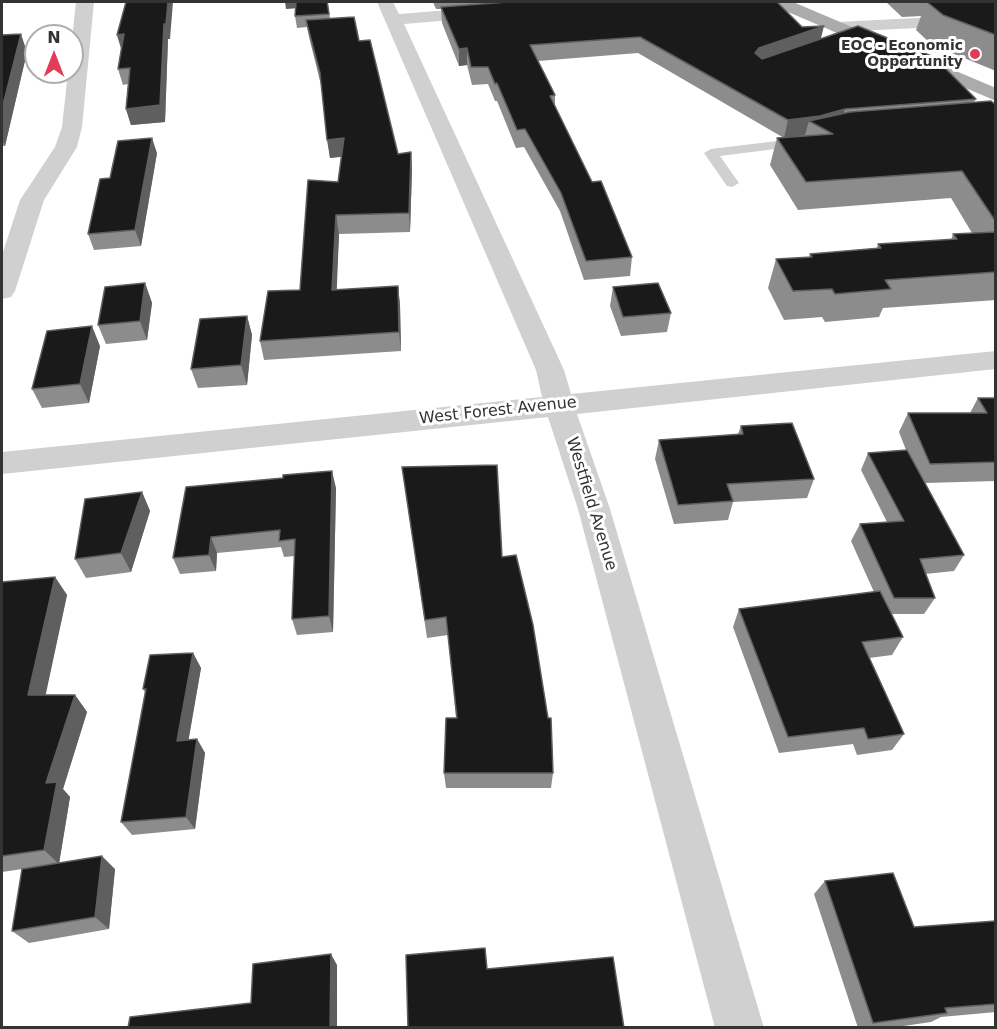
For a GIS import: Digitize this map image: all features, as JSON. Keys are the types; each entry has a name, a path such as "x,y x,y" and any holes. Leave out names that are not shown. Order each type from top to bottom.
{"main road":[{"path":"780,2 845,34 996,95"}],"street":[{"path":"2,291 32,200 66,147 72,128 85,2"},
{"path":"389,11 508,10"},
{"name":"Westfield Avenue","path":"389,11 550,370 559,405 594,509 740,1028"},
{"path":"845,34 996,19"},
{"name":"West Forest Avenue","path":"2,463 996,360"}],"lane":[{"path":"732,183 711,153 816,140"}],"building":[{"path":"126,2 168,2 166,24 164,24 160,105 126,109 130,68 118,69 124,34 117,35"},
{"path":"296,2 327,2 329,14 295,16"},
{"path":"508,2 777,2 802,27 824,26 759,48 755,53 762,59 858,26 934,57 976,99 845,109 820,116 788,120 640,37 530,45 555,95 550,96 592,182 601,181 632,257 586,261 561,193 525,129 517,130 488,67 471,67 467,48 459,49 441,7"},
{"path":"927,2 996,2 996,35 943,15"},
{"path":"354,17 359,41 370,40 398,154 411,152 409,213 336,215 332,290 398,286 399,332 260,341 268,291 300,290 308,180 338,182 344,138 327,140 320,73 306,20"},
{"path":"21,34 2,109 2,35"},
{"path":"991,101 996,105 996,222 962,171 806,182 777,138 833,134 809,121 850,112"},
{"path":"152,138 135,230 88,234 100,179 110,178 118,141"},
{"path":"996,232 996,272 885,280 891,289 835,294 832,289 793,291 776,259 881,248 878,244 957,239 953,234"},
{"path":"145,283 140,321 98,325 105,287"},
{"path":"658,283 671,313 623,317 613,287"},
{"path":"247,316 241,365 191,369 200,319"},
{"path":"92,326 80,384 32,389 47,331"},
{"path":"978,398 996,398 996,462 930,464 908,413 987,413"},
{"path":"792,423 814,479 727,484 733,501 678,505 659,440 743,434 741,426"},
{"path":"907,450 964,555 920,559 935,598 894,598 860,524 904,521 868,453"},
{"path":"497,465 502,557 516,555 533,625 548,718 551,718 553,773 444,773 446,718 457,718 446,617 425,620 402,467"},
{"path":"332,471 329,616 292,619 295,539 279,541 280,530 211,537 209,555 173,558 186,487"},
{"path":"142,492 121,553 75,559 85,499"},
{"path":"55,577 28,695 75,695 46,783 57,782 44,850 2,856 2,582"},
{"path":"880,591 903,637 862,642 904,734 868,739 864,728 788,737 739,609"},
{"path":"193,653 177,741 197,739 186,817 121,822 146,689 143,689 150,655"},
{"path":"102,856 95,917 12,931 22,869"},
{"path":"893,873 914,927 996,921 996,1004 945,1008 947,1013 873,1023 825,881"},
{"path":"485,948 487,969 613,957 624,1028 408,1028 406,955"},
{"path":"331,954 330,1028 128,1028 130,1017 251,1003 253,964"}],"place":[{"name":"EOC - Economic Opportunity","path":"975,54"}]}
